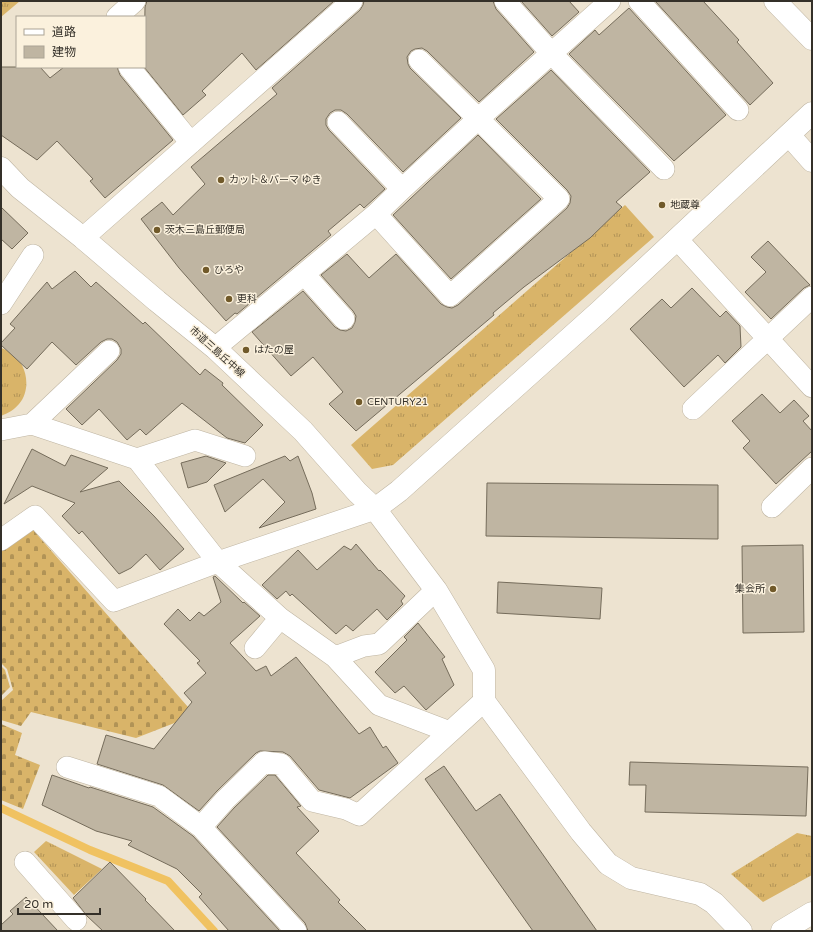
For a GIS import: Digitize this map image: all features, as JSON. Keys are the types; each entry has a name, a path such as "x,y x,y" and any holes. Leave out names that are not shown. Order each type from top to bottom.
{"street":[{"path":"118,16 135,1"},
{"path":"83,238 352,1"},
{"path":"505,1 551,53 664,169"},
{"path":"215,348 376,214 479,118 610,1"},
{"path":"639,1 738,110"},
{"path":"775,1 812,39"},
{"path":"376,214 450,296 559,199 419,60"},
{"path":"130,68 191,143"},
{"path":"1,540 35,516 114,601 218,562 375,510 399,491 576,332 812,113"},
{"path":"338,122 402,189"},
{"path":"789,135 812,161"},
{"name":"市道三島丘中線","path":"1,168 20,188 83,238 215,348 303,431 375,510 436,590 484,670 484,701"},
{"path":"677,239 812,387"},
{"path":"1,304 33,255"},
{"path":"304,274 344,320"},
{"path":"693,410 812,297"},
{"path":"32,424 109,351"},
{"path":"1,430 32,424 137,458 218,562 280,618 335,657 378,705 450,732"},
{"path":"137,458 195,440 245,456"},
{"path":"772,507 812,468"},
{"path":"335,657 364,646 379,644 436,590"},
{"path":"256,648 280,618"},
{"path":"201,828 225,800 264,762 281,764 312,801 346,809 359,815 484,701 581,832 608,864 631,878 700,894 714,903 741,931"},
{"path":"67,767 160,796 201,828 296,931"},
{"path":"25,862 76,927"},
{"path":"782,931 812,913"}],"green space":[{"path":"1,1 20,1 1,17"},
{"path":"625,205 654,237 393,465 372,469 351,445"},
{"path":"1,348 16,356 24,369 26,384 23,398 19,404 11,411 1,416"},
{"path":"33,530 195,715 136,738 31,712 21,726 1,720 1,701 13,690 7,669 1,663 1,552"},
{"path":"1,666 5,670 10,687 1,696"},
{"path":"1,724 22,733 15,755 40,765 23,809 1,800"},
{"path":"797,833 812,836 812,875 763,902 731,874"},
{"path":"46,841 102,869 74,895 34,852"}],"building":[{"path":"147,1 334,1 256,70 242,53 202,91 206,95 183,115 145,68 145,7"},
{"path":"364,1 493,1 496,9 534,52 479,102 427,51 422,48 411,51 407,57 410,68 461,118 403,172 347,114 341,110 335,110 330,113 326,119 326,125 329,130 385,189 364,208 360,204 328,231 331,235 237,314 235,313 226,321 179,268 141,219 162,202 173,215 205,184 191,167 277,94 272,88 360,10"},
{"path":"521,1 569,1 579,12 552,36"},
{"path":"655,1 703,1 739,40 737,42 773,83 750,105"},
{"path":"629,8 726,115 674,161 569,54 595,30 599,35"},
{"path":"1,67 41,68 50,78 63,68 117,68 120,75 173,140 105,198 90,181 93,179 57,141 37,160 1,135"},
{"path":"551,70 650,172 616,202 622,207 590,238 524,287 493,313 494,315 356,431 329,404 343,392 313,357 291,376 252,332 303,291 335,327 346,331 352,328 356,316 321,275 347,254 369,278 396,254 441,304 452,308 458,305 567,208 570,203 571,196 567,190 496,119"},
{"path":"478,135 541,199 451,279 393,215"},
{"path":"1,207 28,233 12,249 1,239"},
{"path":"768,241 810,285 804,288 771,319 745,292 766,272 751,257"},
{"path":"75,271 91,287 96,282 143,324 145,322 200,375 205,369 223,383 222,385 263,425 245,443 227,438 182,403 146,435 140,429 127,440 99,409 82,425 66,409 117,360 121,354 121,349 117,342 112,339 107,339 101,342 76,365 52,342 27,369 1,345 1,343 15,328 10,324 47,282 52,289"},
{"path":"692,288 720,317 726,311 740,326 741,347 725,363 718,355 684,387 630,329 662,299 671,308"},
{"path":"762,394 780,413 794,400 809,416 803,421 812,431 812,451 776,484 743,448 750,441 732,421"},
{"path":"32,449 65,466 71,455 108,468 80,492 119,481 184,549 160,570 146,554 131,568 119,574 82,531 79,534 62,516 75,503 32,486 4,504"},
{"path":"206,456 226,463 207,482 188,488 181,463"},
{"path":"285,456 290,461 298,456 312,493 316,509 259,528 285,502 263,479 225,512 214,485"},
{"path":"487,483 718,485 718,539 486,536"},
{"path":"356,544 379,571 380,570 405,596 401,601 403,604 387,620 377,609 353,631 346,625 336,634 292,594 290,596 286,591 277,599 262,585 298,550 317,570 344,546 351,550"},
{"name":"集会所","path":"803,545 804,632 743,633 742,546"},
{"path":"215,576 243,603 244,602 260,616 230,643 256,671 266,666 271,676 296,657 359,734 370,727 383,748 386,746 398,763 350,798 319,790 290,756 283,752 260,751 256,753 217,791 199,811 163,785 97,764 106,735 154,749 192,702 184,693 206,673 197,663 200,661 164,624 178,609 190,621 199,612 204,616 221,602 213,577"},
{"path":"498,582 602,588 600,619 497,613"},
{"path":"418,623 445,657 442,659 454,685 426,710 404,686 395,693 375,672 407,640 404,637"},
{"path":"630,762 808,767 806,816 645,812 646,785 629,785"},
{"path":"444,766 476,811 500,794 597,931 533,931 425,779"},
{"path":"52,775 89,788 90,787 153,807 193,836 280,931 229,931 199,897 202,894 177,869 128,845 132,841 96,831 42,805"},
{"path":"268,775 275,775 301,806 297,807 319,831 296,853 340,900 338,902 367,931 308,931 305,923 217,827"},
{"path":"110,862 175,931 103,931 87,916 73,898"},
{"path":"26,897 58,931 1,931 1,925 13,914 10,911"}],"waterway":[{"path":"1,808 90,850 168,881 214,931"}],"place":[{"name":"カット＆パーマ ゆき","path":"221,180"},
{"name":"地蔵尊","path":"662,205"},
{"name":"茨木三島丘郵便局","path":"157,230"},
{"name":"ひろや","path":"206,270"},
{"name":"更科","path":"229,299"},
{"name":"はたの屋","path":"246,350"},
{"name":"CENTURY21","path":"359,402"},
{"name":"集会所","path":"773,589"}]}
